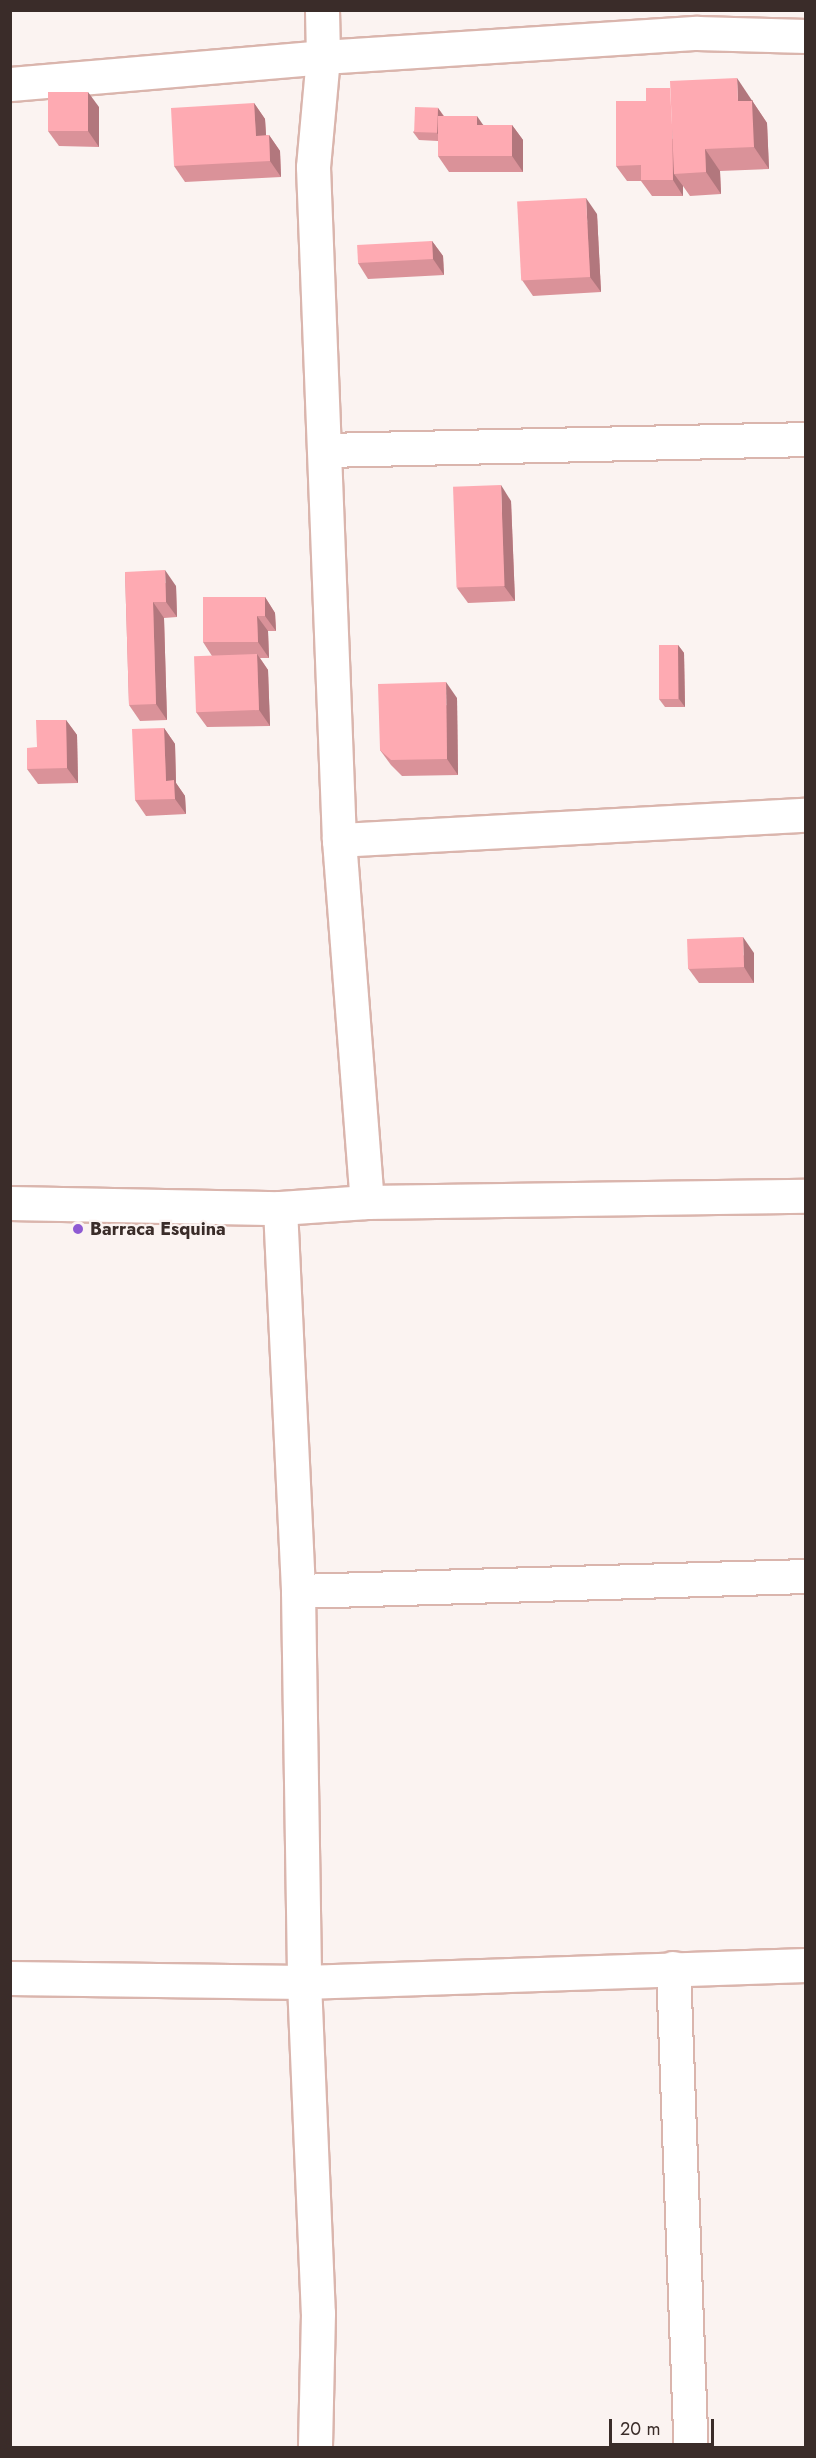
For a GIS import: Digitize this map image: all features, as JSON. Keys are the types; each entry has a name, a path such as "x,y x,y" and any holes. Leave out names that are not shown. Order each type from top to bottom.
{"street":[{"path":"322,10 323,57 313,167 339,840 367,1202"},
{"path":"10,84 696,22 806,36"},
{"path":"325,450 806,439"},
{"path":"339,840 806,815"},
{"path":"10,1203 280,1208 367,1202 806,1197"},
{"path":"280,1208 298,1591 304,1982 318,2313 315,2448"},
{"path":"298,1591 806,1576"},
{"path":"10,1978 304,1982 806,1965"},
{"path":"673,1968 691,2448"}],"building":[{"path":"737,78 738,101 752,101 754,147 705,149 706,172 674,174 670,81"},
{"path":"646,88 670,88 673,180 641,180 641,165 616,166 616,101 646,101"},
{"path":"48,92 88,92 88,131 48,131"},
{"path":"254,103 256,136 269,135 270,161 174,166 171,108"},
{"path":"415,107 438,108 437,133 414,132"},
{"path":"438,116 477,116 477,125 512,125 512,156 438,156"},
{"path":"586,198 590,277 521,281 517,202"},
{"path":"432,241 433,259 358,263 357,245"},
{"path":"501,485 505,586 457,588 453,487"},
{"path":"165,570 166,602 153,602 156,704 129,705 125,572"},
{"path":"203,597 265,597 265,616 257,616 258,642 203,642"},
{"path":"659,645 678,645 678,699 659,699"},
{"path":"257,654 259,710 196,712 194,656"},
{"path":"446,682 447,759 391,760 380,750 378,684"},
{"path":"36,720 66,720 67,768 27,769 27,748 37,747"},
{"path":"164,728 166,781 174,780 175,799 135,800 132,729"},
{"path":"743,937 744,967 688,969 687,939"}],"place":[{"name":"Barraca Esquina","path":"78,1229"}]}
